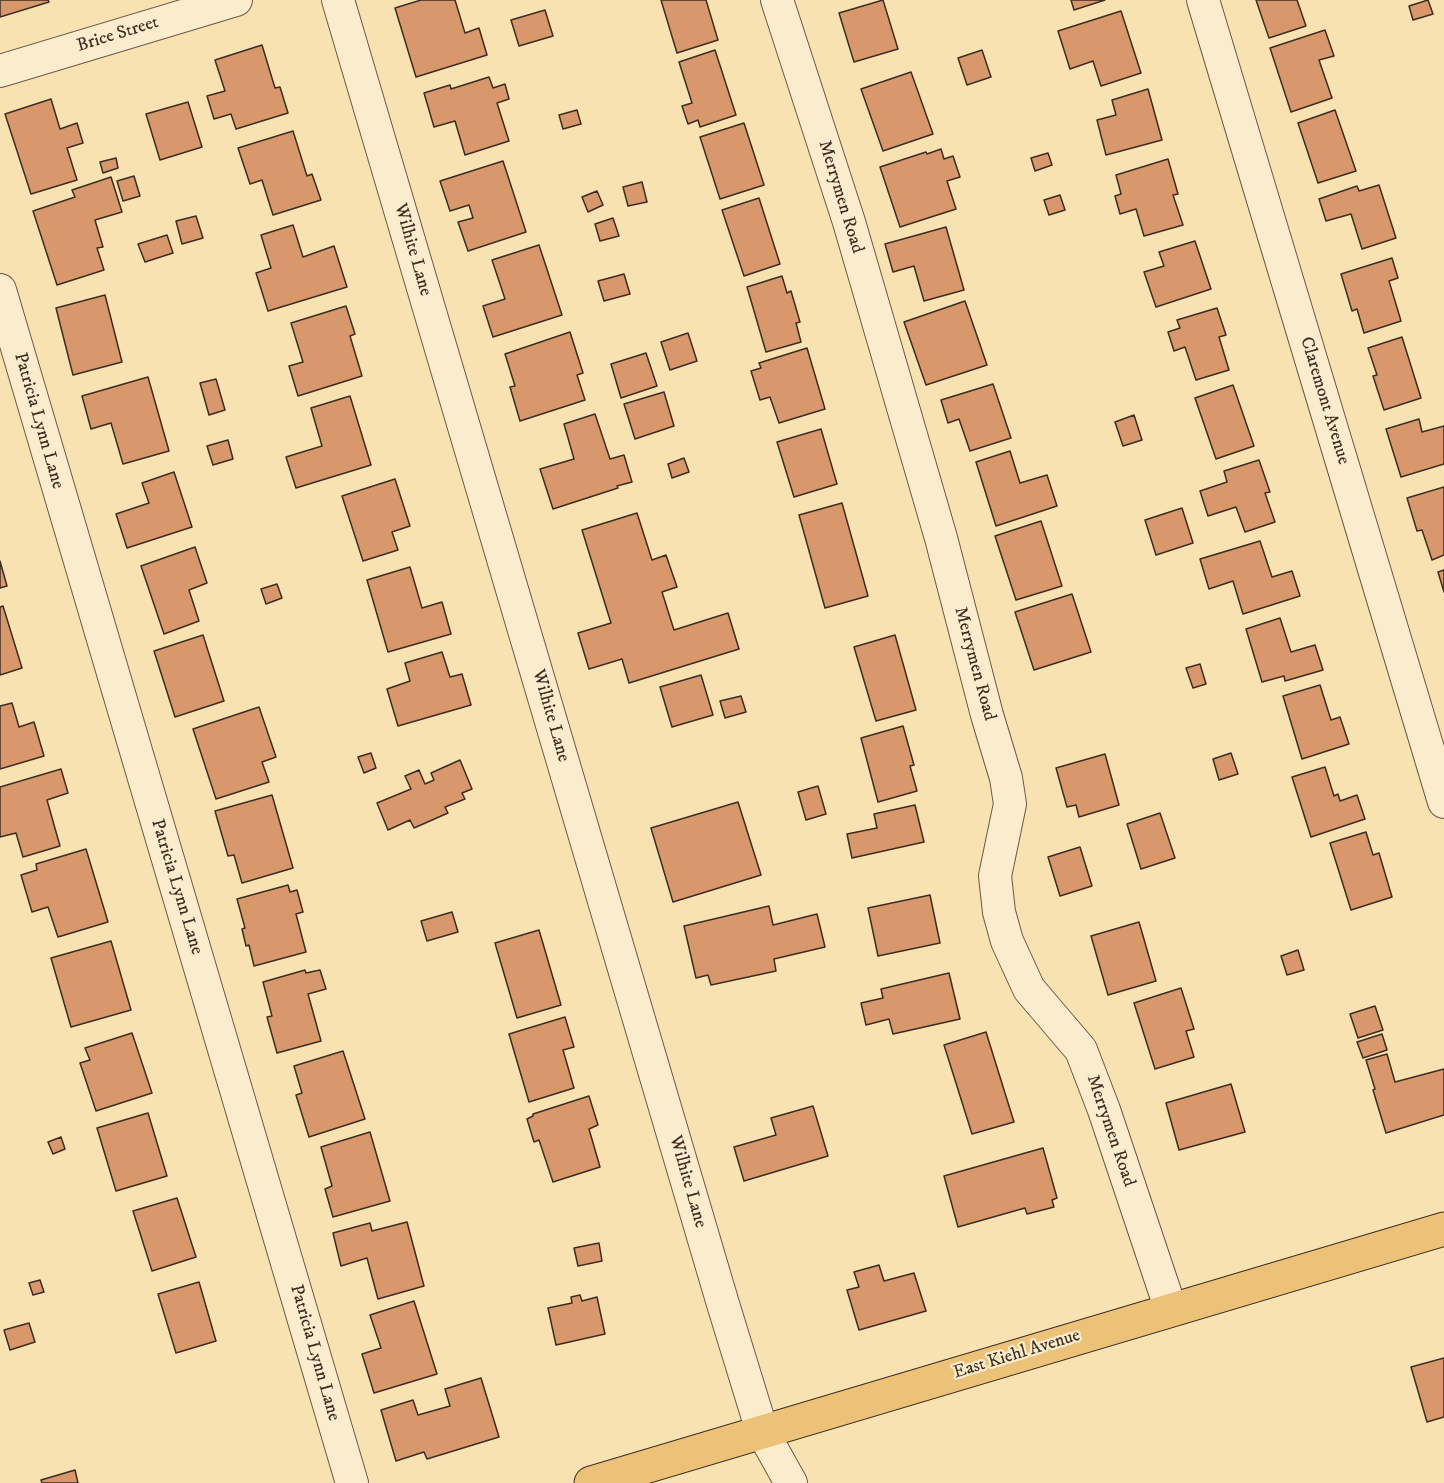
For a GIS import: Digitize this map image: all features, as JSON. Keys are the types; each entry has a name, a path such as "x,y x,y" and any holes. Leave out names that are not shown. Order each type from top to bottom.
{"main road":[{"name":"East Kiehl Avenue","path":"591,1483 1444,1229"}],"street":[{"name":"Brice Street","path":"0,71 236,0"},
{"name":"Wilhite Lane","path":"338,0 762,1431 791,1483"},
{"name":"Merrymen Road","path":"777,0 849,222 938,527 987,715 1006,778 1010,804 995,876 999,912 1007,941 1029,989 1081,1050 1104,1110 1171,1310"},
{"name":"Claremont Avenue","path":"1203,0 1444,802"},
{"name":"Patricia Lynn Lane","path":"0,290 352,1483"}],"building":[{"path":"0,0 48,0 49,2 0,17"},
{"path":"421,0 455,0 465,33 479,28 487,55 416,77 395,8"},
{"path":"661,0 706,0 718,40 677,53"},
{"path":"883,0 898,49 854,62 839,13"},
{"path":"1071,0 1105,0 1074,10"},
{"path":"1256,0 1297,0 1306,26 1269,38"},
{"path":"1428,0 1433,14 1413,20 1409,6"},
{"path":"545,10 553,36 519,46 511,20"},
{"path":"1121,11 1141,73 1101,86 1093,61 1070,69 1058,31"},
{"path":"1325,30 1334,56 1319,60 1332,98 1291,112 1270,48"},
{"path":"262,45 275,88 280,87 288,113 236,129 231,114 214,119 207,96 225,91 215,60"},
{"path":"715,50 736,115 700,127 698,120 688,124 682,106 692,103 679,62"},
{"path":"982,50 991,77 967,85 958,58"},
{"path":"911,72 933,134 883,151 861,89"},
{"path":"489,77 493,88 505,84 509,99 497,103 509,141 465,155 455,121 434,127 424,93 450,85 451,89"},
{"path":"1148,89 1162,140 1106,155 1097,120 1116,115 1112,100"},
{"path":"51,99 60,129 77,123 83,143 67,148 77,180 31,194 5,114"},
{"path":"188,102 202,147 160,160 146,114"},
{"path":"577,110 581,124 563,129 559,115"},
{"path":"1335,110 1356,171 1318,183 1298,123"},
{"path":"744,123 764,185 720,199 700,137"},
{"path":"293,131 307,176 312,174 321,200 273,215 262,180 250,184 238,148"},
{"path":"941,149 944,159 953,156 960,177 947,181 956,209 900,227 880,167"},
{"path":"1048,153 1052,165 1035,171 1031,158"},
{"path":"116,158 118,168 103,173 100,162"},
{"path":"1168,159 1178,194 1173,195 1183,225 1144,236 1136,209 1120,214 1115,196 1121,194 1116,175"},
{"path":"503,161 526,232 468,251 458,222 473,218 469,205 450,211 440,181"},
{"path":"134,176 140,196 123,201 117,181"},
{"path":"111,177 122,212 95,220 103,247 97,248 104,270 57,285 33,211 75,197 72,190"},
{"path":"642,182 647,202 628,206 623,187"},
{"path":"1379,185 1396,238 1362,249 1351,214 1326,221 1319,199 1357,186 1359,191"},
{"path":"597,191 603,205 588,212 582,197"},
{"path":"1060,195 1065,210 1049,215 1044,200"},
{"path":"759,198 780,264 744,276 722,210"},
{"path":"196,216 203,238 182,244 176,221"},
{"path":"613,218 619,236 600,241 595,224"},
{"path":"293,225 303,257 334,246 347,287 268,311 256,273 271,268 261,235"},
{"path":"946,227 964,290 924,301 914,266 893,272 885,244"},
{"path":"167,235 173,253 145,262 138,244"},
{"path":"1195,241 1211,289 1156,307 1144,272 1164,266 1159,252"},
{"path":"539,245 562,315 493,337 483,306 505,299 492,260"},
{"path":"1392,258 1398,278 1389,281 1401,321 1364,333 1357,309 1352,311 1341,274"},
{"path":"624,274 630,294 604,301 598,281"},
{"path":"782,276 787,293 791,291 800,322 796,323 801,342 766,352 747,287"},
{"path":"105,295 122,362 73,375 56,308"},
{"path":"965,301 987,365 926,385 904,322"},
{"path":"346,306 355,334 350,336 362,376 298,396 289,366 303,362 291,323"},
{"path":"1217,308 1226,335 1219,337 1229,370 1196,380 1185,347 1174,351 1168,332 1180,328 1177,320"},
{"path":"570,332 583,373 577,375 585,400 520,421 510,387 515,386 505,354"},
{"path":"688,333 697,361 670,370 661,342"},
{"path":"1402,337 1421,398 1384,410 1373,376 1377,375 1368,348"},
{"path":"807,348 825,409 779,423 770,397 760,400 751,371 761,368 759,363"},
{"path":"646,353 657,386 621,398 611,364"},
{"path":"148,377 169,451 123,464 111,423 91,429 82,396"},
{"path":"216,379 225,410 209,415 200,383"},
{"path":"993,384 1011,438 970,451 959,419 948,423 941,400"},
{"path":"1233,385 1254,446 1216,459 1195,398"},
{"path":"664,392 674,426 635,439 624,404"},
{"path":"350,396 371,465 296,488 286,457 322,446 311,408"},
{"path":"595,414 610,459 624,455 632,482 553,509 540,469 574,459 564,424"},
{"path":"1134,415 1142,440 1123,446 1115,422"},
{"path":"1419,419 1422,432 1444,426 1444,464 1401,477 1386,429"},
{"path":"821,429 837,484 794,497 777,442"},
{"path":"228,440 233,459 213,465 207,446"},
{"path":"1010,451 1020,483 1047,475 1057,506 996,526 976,462"},
{"path":"684,458 689,472 672,478 668,464"},
{"path":"1259,460 1270,492 1265,493 1275,522 1245,532 1236,507 1208,516 1200,491 1227,482 1224,471"},
{"path":"174,472 192,527 127,548 116,514 149,503 142,483"},
{"path":"395,479 410,526 392,532 398,550 363,561 342,496"},
{"path":"1444,487 1444,555 1432,560 1422,530 1417,531 1407,498"},
{"path":"842,503 868,596 825,608 799,515"},
{"path":"1182,508 1193,543 1156,555 1145,520"},
{"path":"637,513 652,560 666,555 677,587 662,592 674,630 728,613 739,649 629,683 622,659 589,669 578,633 611,623 582,530"},
{"path":"1041,521 1062,586 1016,600 995,536"},
{"path":"1260,541 1272,577 1292,571 1300,596 1243,614 1233,581 1209,589 1200,559"},
{"path":"195,547 207,583 189,590 199,621 164,634 141,566"},
{"path":"0,561 7,586 0,588"},
{"path":"410,567 422,608 442,602 451,634 388,652 367,580"},
{"path":"1444,570 1444,592 1438,572"},
{"path":"277,584 282,598 266,604 261,589"},
{"path":"1072,594 1091,652 1034,670 1015,612"},
{"path":"3,606 22,668 0,675 0,607"},
{"path":"1280,618 1291,652 1315,645 1323,670 1285,681 1284,676 1262,682 1246,629"},
{"path":"203,635 224,701 175,717 154,651"},
{"path":"895,635 916,710 876,721 854,647"},
{"path":"442,652 450,677 462,674 471,705 398,726 387,689 410,681 405,663"},
{"path":"1200,664 1206,684 1193,688 1186,668"},
{"path":"701,675 713,715 672,727 660,687"},
{"path":"1320,685 1331,720 1340,717 1349,744 1302,759 1283,696"},
{"path":"741,696 746,712 725,718 720,701"},
{"path":"12,703 19,727 34,722 44,756 0,769 0,706"},
{"path":"259,707 276,757 262,762 269,782 216,799 193,729"},
{"path":"903,726 914,765 910,766 917,791 878,802 861,738"},
{"path":"371,753 376,768 364,773 358,757"},
{"path":"1231,753 1238,774 1219,780 1213,759"},
{"path":"1105,754 1119,805 1079,817 1076,805 1067,807 1056,768"},
{"path":"460,760 472,789 462,793 465,799 445,807 448,813 414,828 410,820 388,830 377,803 411,789 405,776 419,770 425,784 434,780 431,773"},
{"path":"1325,767 1334,796 1338,794 1340,801 1357,795 1365,819 1311,837 1292,777"},
{"path":"61,769 68,793 47,800 60,846 23,857 16,833 0,837 0,787"},
{"path":"818,786 826,814 806,820 798,792"},
{"path":"272,795 293,868 242,883 234,855 228,856 215,811"},
{"path":"738,802 761,875 673,902 651,828"},
{"path":"915,805 924,842 852,858 847,834 877,828 874,814"},
{"path":"1160,813 1175,858 1141,869 1127,824"},
{"path":"1366,832 1373,855 1379,853 1392,897 1351,910 1330,843"},
{"path":"1080,847 1092,886 1060,896 1048,857"},
{"path":"86,849 108,922 58,937 48,907 32,912 21,875 37,870 36,864"},
{"path":"288,885 290,892 297,890 303,912 296,914 306,952 254,966 249,945 246,946 242,929 245,928 237,899"},
{"path":"930,895 940,943 878,956 868,908"},
{"path":"769,906 773,925 817,914 825,947 774,959 776,971 711,985 708,975 696,978 684,926"},
{"path":"452,912 458,932 427,941 421,921"},
{"path":"1139,922 1156,981 1108,995 1091,936"},
{"path":"539,930 561,1005 517,1018 495,943"},
{"path":"111,941 131,1010 71,1027 51,958"},
{"path":"1298,950 1304,970 1287,975 1281,956"},
{"path":"305,970 306,973 320,970 326,989 308,994 321,1041 277,1053 267,1017 272,1016 263,982"},
{"path":"949,973 960,1019 893,1034 889,1019 866,1025 861,1003 883,998 881,989"},
{"path":"1181,988 1194,1029 1186,1031 1194,1057 1155,1069 1134,1003"},
{"path":"1375,1006 1383,1030 1358,1038 1350,1014"},
{"path":"565,1017 574,1047 563,1050 574,1088 529,1102 509,1034"},
{"path":"986,1032 1014,1122 972,1134 944,1045"},
{"path":"132,1033 152,1093 96,1111 80,1063 90,1060 85,1048"},
{"path":"1382,1034 1387,1050 1363,1058 1357,1042"},
{"path":"343,1051 365,1119 309,1137 296,1095 302,1093 294,1066"},
{"path":"1387,1054 1395,1082 1444,1069 1444,1115 1386,1133 1366,1060"},
{"path":"1231,1084 1245,1132 1179,1150 1166,1103"},
{"path":"589,1096 598,1125 589,1129 600,1167 553,1182 539,1140 534,1142 527,1119 533,1114"},
{"path":"813,1106 828,1156 744,1181 734,1147 776,1135 771,1118"},
{"path":"148,1113 167,1176 116,1191 97,1128"},
{"path":"370,1132 390,1201 333,1217 325,1189 332,1186 321,1147"},
{"path":"61,1137 65,1149 53,1154 48,1142"},
{"path":"1043,1148 1057,1198 1052,1200 1054,1207 1027,1214 1025,1208 958,1227 944,1176"},
{"path":"177,1198 196,1257 152,1271 133,1211"},
{"path":"407,1222 424,1286 378,1299 367,1258 341,1266 333,1233 370,1223 372,1231"},
{"path":"599,1243 602,1261 578,1266 574,1248"},
{"path":"879,1265 884,1281 914,1273 926,1311 859,1330 847,1290 859,1287 854,1272"},
{"path":"40,1280 44,1292 33,1295 29,1283"},
{"path":"199,1282 216,1341 176,1353 158,1294"},
{"path":"580,1295 582,1301 597,1297 605,1334 556,1345 548,1308 572,1303 571,1297"},
{"path":"414,1301 437,1374 374,1393 362,1354 381,1348 370,1315"},
{"path":"29,1323 35,1342 10,1350 4,1330"},
{"path":"1444,1358 1444,1417 1427,1422 1411,1367"},
{"path":"481,1378 499,1437 427,1459 424,1452 396,1461 381,1410 413,1400 418,1415 450,1406 445,1389"},
{"path":"75,1470 78,1483 42,1483 41,1480"}]}
